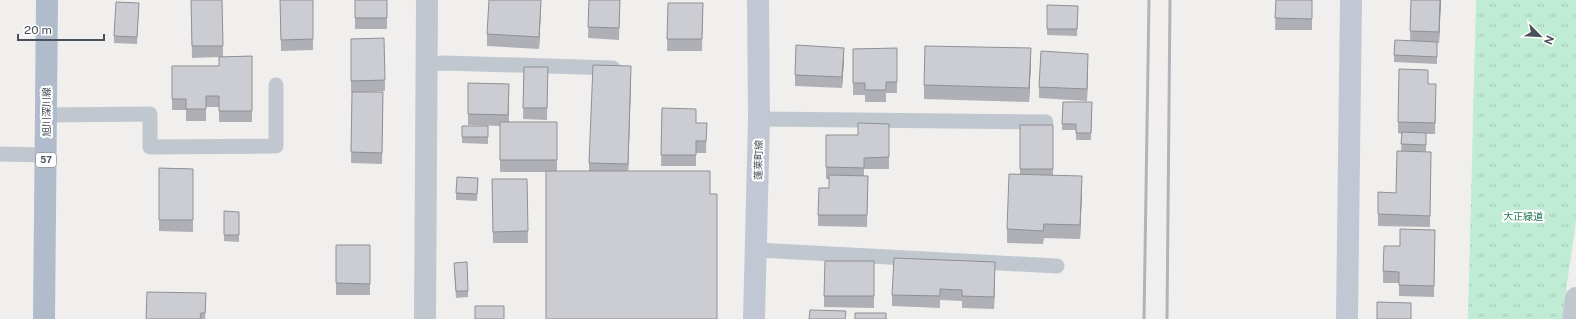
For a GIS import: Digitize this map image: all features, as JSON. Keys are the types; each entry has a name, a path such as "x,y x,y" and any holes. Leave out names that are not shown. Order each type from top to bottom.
{"main road":[{"name":"旭川深川線","path":"44,319 47,0"}],"street":[{"path":"425,319 427,0"},
{"name":"蓬莱町線","path":"754,319 759,119 758,0"},
{"path":"1347,319 1351,0"},
{"path":"1573,319 1576,298"}],"lane":[{"path":"426,64 446,63 614,68"},
{"path":"46,115 150,114 150,147 276,146 276,85"},
{"path":"759,119 1046,122"},
{"path":"0,154 46,155"},
{"path":"756,250 1057,266"}],"green space":[{"name":"大正緑道","path":"1476,0 1576,0 1576,221 1562,319 1468,319"}],"building":[{"path":"191,0 222,0 223,46 192,46"},
{"path":"280,0 313,0 313,39 281,40"},
{"path":"355,0 387,0 387,18 355,18"},
{"path":"489,0 541,0 539,37 487,34"},
{"path":"589,0 620,0 619,28 588,27"},
{"path":"1276,0 1312,0 1312,19 1275,18"},
{"path":"1411,0 1440,0 1439,32 1410,31"},
{"path":"116,2 139,3 137,37 114,36"},
{"path":"668,3 703,3 702,39 667,39"},
{"path":"1047,5 1078,6 1077,29 1047,29"},
{"path":"384,38 385,80 351,81 351,39"},
{"path":"1395,40 1437,42 1437,57 1394,55"},
{"path":"796,45 844,48 842,77 795,75"},
{"path":"925,46 1031,48 1029,88 924,85"},
{"path":"897,48 897,82 886,82 886,90 865,90 865,83 853,83 853,49"},
{"path":"1041,51 1088,54 1087,89 1039,87"},
{"path":"252,56 252,111 219,111 219,96 206,96 206,109 186,109 186,99 172,99 172,66 219,66 219,57"},
{"path":"593,65 631,66 628,164 589,163"},
{"path":"524,67 548,67 547,108 523,108"},
{"path":"1399,69 1428,70 1428,84 1436,84 1435,123 1398,122"},
{"path":"468,83 509,84 508,115 468,114"},
{"path":"352,92 383,92 382,153 351,152"},
{"path":"1063,102 1092,102 1091,133 1076,133 1076,124 1062,124"},
{"path":"662,108 696,109 696,123 707,123 706,141 696,141 696,155 661,155"},
{"path":"500,122 557,122 557,160 500,160"},
{"path":"858,123 889,124 889,157 864,158 864,168 826,167 826,135 858,135"},
{"path":"1020,125 1053,125 1053,169 1020,169"},
{"path":"462,126 488,126 488,137 462,137"},
{"path":"1402,132 1426,133 1426,145 1401,144"},
{"path":"1397,151 1431,152 1430,216 1378,214 1378,192 1396,193"},
{"path":"159,168 193,169 193,220 159,220"},
{"path":"546,171 710,171 710,194 717,194 717,319 546,319"},
{"path":"1009,174 1082,176 1080,225 1044,224 1043,231 1007,229"},
{"path":"829,175 868,176 867,215 818,215 819,188 829,188"},
{"path":"457,177 478,178 477,194 456,193"},
{"path":"492,179 527,179 528,231 493,232"},
{"path":"224,211 239,212 239,235 224,235"},
{"path":"1400,229 1435,230 1434,286 1399,285 1399,272 1383,271 1384,246 1400,246"},
{"path":"336,245 370,245 370,284 336,283"},
{"path":"894,258 995,262 994,297 962,296 962,290 940,289 940,296 892,295"},
{"path":"825,261 874,261 874,296 824,296"},
{"path":"467,262 468,291 456,291 454,263"},
{"path":"147,292 206,293 205,313 201,313 200,319 146,319"},
{"path":"1377,302 1411,303 1411,319 1377,319"},
{"path":"475,306 504,306 504,319 475,319"},
{"path":"810,310 846,311 845,319 809,319"},
{"path":"855,313 886,313 886,319 855,319"}],"railway":[{"path":"1144,319 1149,0"},
{"path":"1167,319 1170,0"}]}
